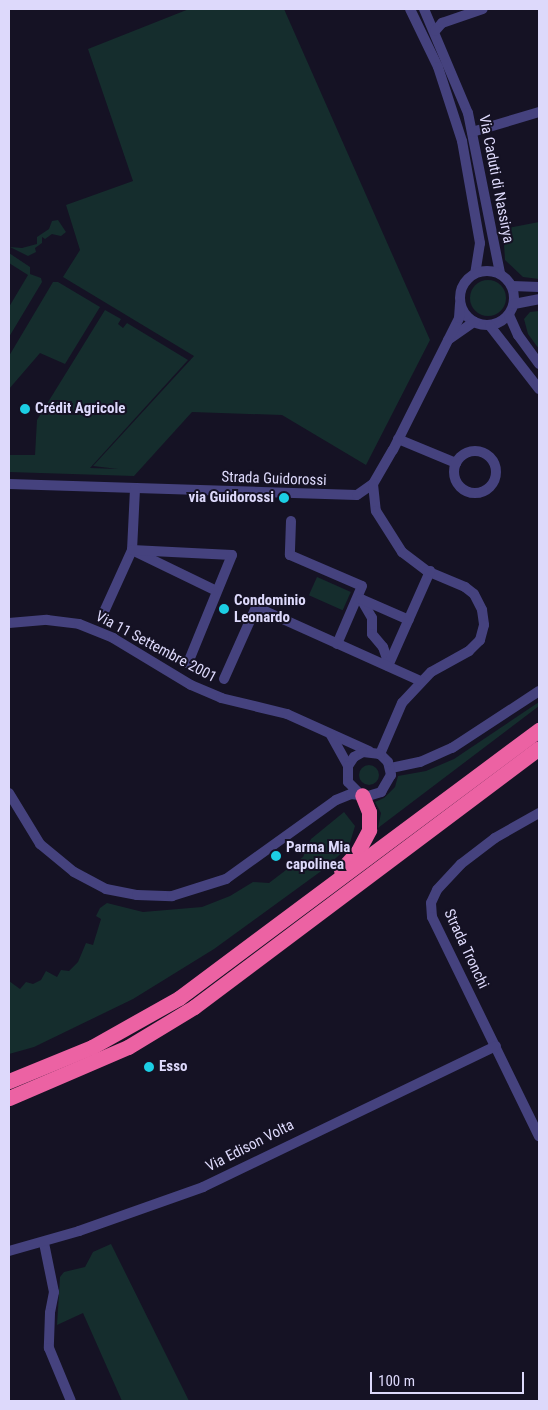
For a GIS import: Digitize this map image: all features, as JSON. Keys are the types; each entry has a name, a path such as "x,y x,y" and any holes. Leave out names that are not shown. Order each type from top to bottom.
{"highway":[{"path":"9,1081 72,1057 136,1024 198,985 539,730"},
{"path":"9,1098 128,1047 194,1007 539,748"},
{"path":"252,945 343,868 358,851 370,821 361,795"}],"street":[{"name":"Via Caduti di Nassirya","path":"410,9 438,68 462,141 480,243 475,273"},
{"name":"Via Caduti di Nassirya","path":"424,9 436,31 468,113 500,273"},
{"path":"436,31 442,23 483,9"},
{"path":"472,132 539,112"},
{"path":"380,754 402,702 421,681 470,652 480,640 484,625 482,610 474,594 463,584 430,572 402,552 376,511 373,484 459,318 462,286 475,273 483,270 500,273 512,286 514,304 509,315 490,326"},
{"path":"512,286 539,287"},
{"path":"514,304 539,299"},
{"path":"460,304 474,322 490,326 539,388"},
{"path":"509,315 518,335 539,364"},
{"path":"448,341 474,322"},
{"path":"398,439 456,463"},
{"path":"473,451 487,455 496,466 495,480 486,491 466,492 456,482 456,463 473,451"},
{"name":"Strada Guidorossi","path":"9,484 342,497 357,495 373,484"},
{"path":"104,614 132,550 135,489"},
{"path":"290,520 290,555 362,586 359,599 337,644"},
{"path":"132,550 232,555 188,663"},
{"path":"132,550 217,590"},
{"path":"389,665 430,572"},
{"path":"359,599 409,620"},
{"path":"359,599 372,618 372,634 383,647 389,665"},
{"path":"224,679 256,607 337,644 389,665 421,681"},
{"name":"Via 11 Settembre 2001","path":"9,623 47,620 79,624 113,638 206,692 287,714 328,730 369,751"},
{"path":"390,768 420,762 452,748 539,691"},
{"path":"328,730 348,766 347,780 336,800"},
{"path":"9,793 40,844 74,872 106,889 137,895 172,896 226,879 336,800 382,792 390,782 390,768 380,754 369,751 358,754 348,766"},
{"path":"347,780 361,795"},
{"name":"Strada Tronchi","path":"539,813 495,838 461,864 437,890 431,903 432,917 539,1136"},
{"name":"Via Edison Volta","path":"9,1251 44,1243 203,1187 496,1046"},
{"path":"44,1243 54,1292 50,1312 49,1348 71,1401"}],"green space":[{"path":"189,9 284,9 430,340 366,465 282,415 192,412 134,476 9,472 9,455 35,455 37,420 105,310 121,319 118,324 123,328 127,323 188,360 90,468 118,469 93,466 194,356 63,277 80,250 66,205 133,181 88,49"},
{"path":"58,220 66,232 61,236 52,234 45,239 42,237 42,243 35,248 36,252 28,256 10,247 22,248 37,244 37,237 49,229 52,221"},
{"path":"539,222 539,279 523,277 505,260 503,229"},
{"path":"9,253 30,267 30,274 41,278 42,282 9,337 9,307 28,275 9,263"},
{"path":"488,280 501,285 506,298 501,311 488,316 475,311 470,298 475,285"},
{"path":"53,282 58,282 100,307 65,364 40,353 9,389 9,356"},
{"path":"539,311 539,349 528,334 524,319 530,312"},
{"path":"317,577 351,592 343,610 309,595"},
{"path":"539,702 539,706 378,828 381,813 375,802 384,798 395,787 398,776 426,771 454,759"},
{"path":"369,765 376,768 379,775 376,782 369,785 362,782 359,775 362,768"},
{"path":"344,812 355,826 349,846 324,869 214,949 133,999 34,1047 9,1054 9,981 20,989 26,982 33,984 41,980 46,971 57,977 61,970 69,971 78,962 86,943 93,945 101,919 96,916 100,908 107,903 143,912 202,907 230,896 253,882 269,883 303,857 311,839"},
{"path":"111,1244 189,1401 122,1401 83,1313 57,1325 60,1277 64,1272 85,1267 93,1252"}],"place":[{"name":"Crédit Agricole","path":"25,409"},
{"name":"via Guidorossi","path":"284,498"},
{"name":"Condominio Leonardo","path":"224,609"},
{"name":"Parma Mia capolinea","path":"276,856"},
{"name":"Esso","path":"149,1067"}]}
